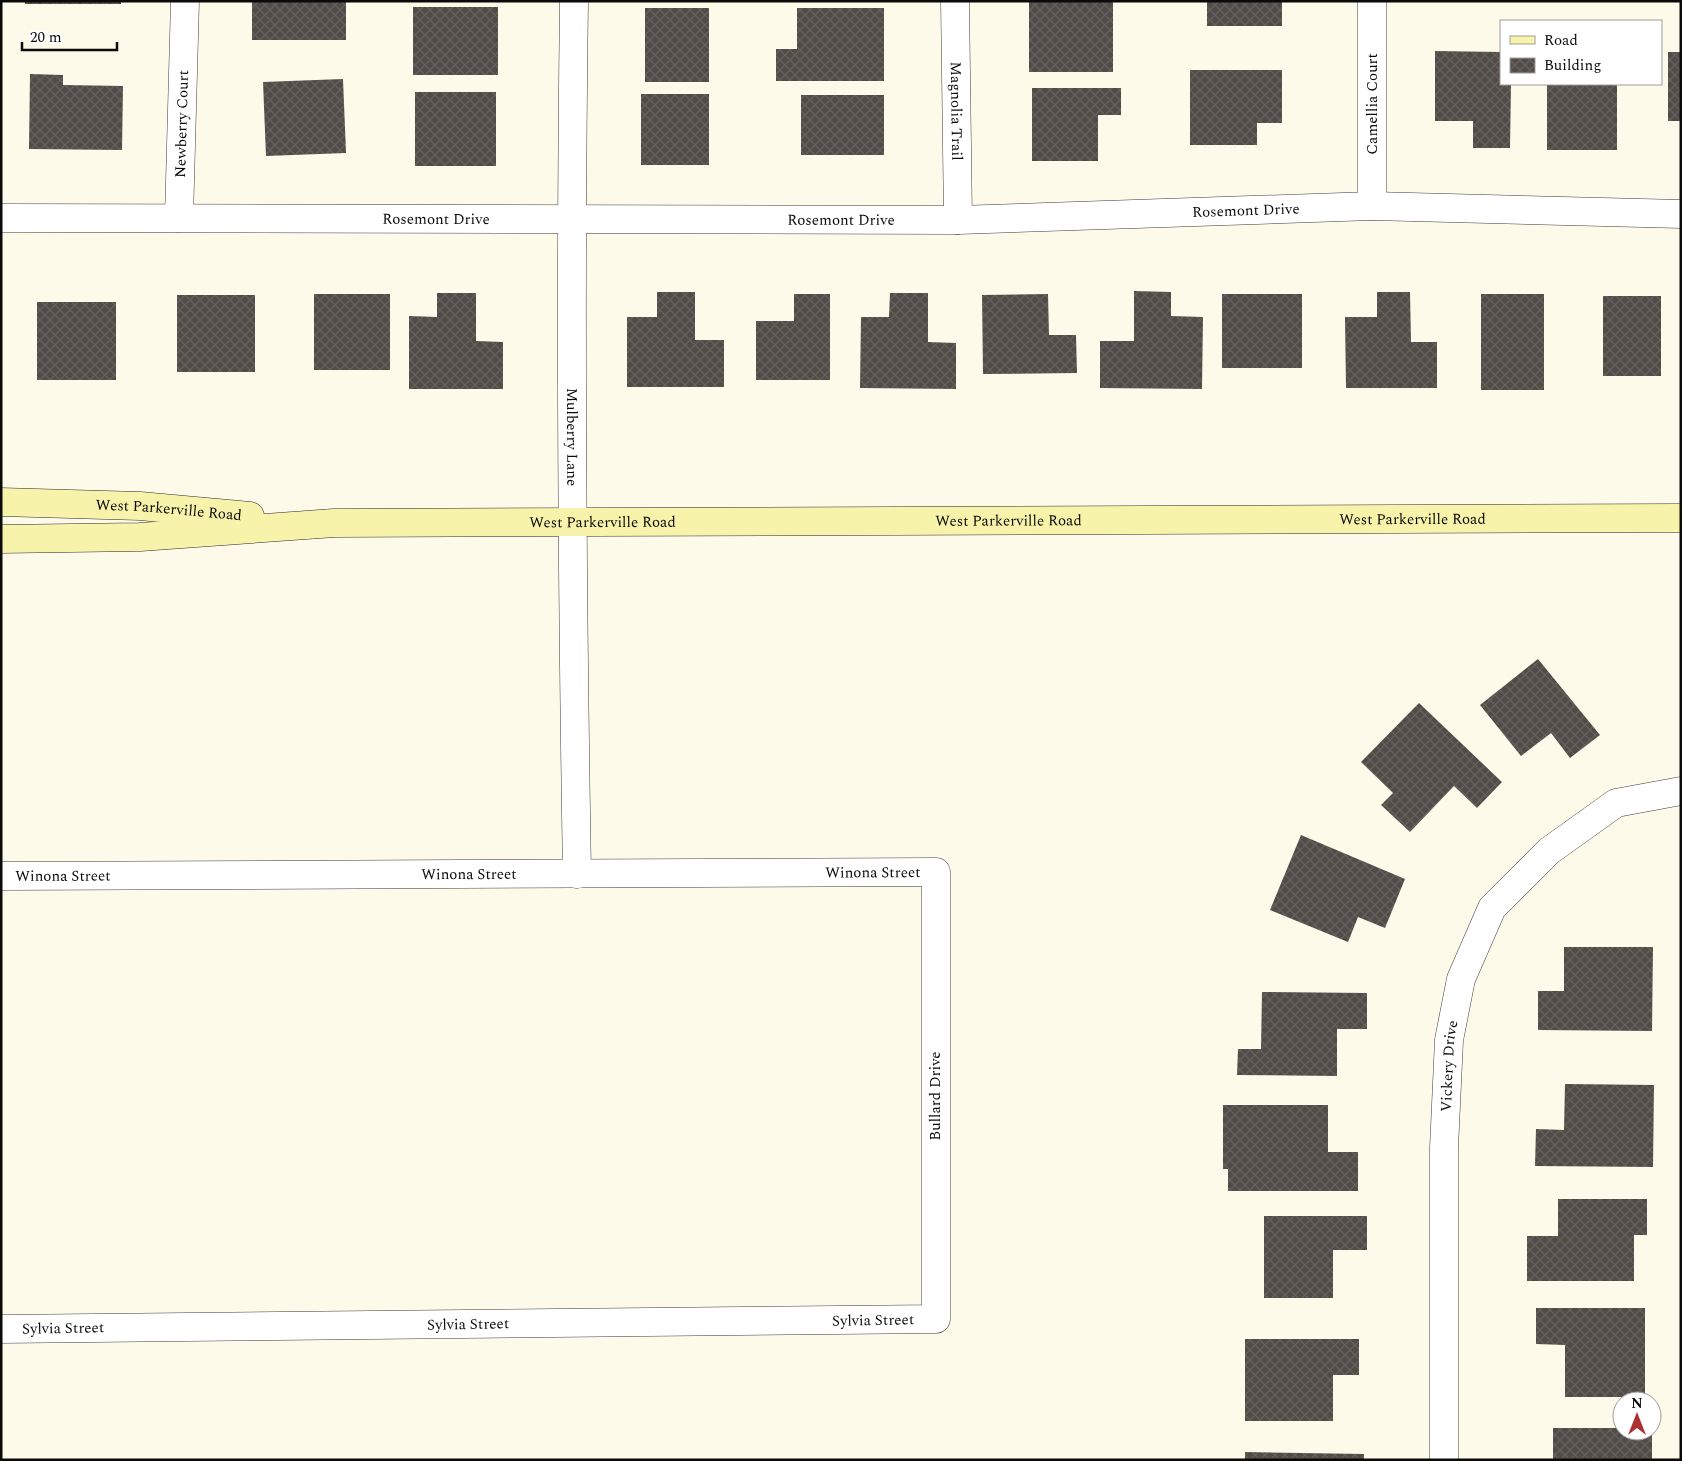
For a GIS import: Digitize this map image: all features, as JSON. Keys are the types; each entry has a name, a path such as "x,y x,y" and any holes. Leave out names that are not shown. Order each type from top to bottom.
{"main road":[{"name":"West Parkerville Road","path":"1,502 140,506 334,523"},
{"name":"West Parkerville Road","path":"1,539 140,537 334,523 1681,518"}],"street":[{"name":"Newberry Court","path":"179,218 185,1"},
{"name":"Mulberry Lane","path":"574,1 571,219 571,521 577,874"},
{"name":"Magnolia Trail","path":"955,1 958,220"},
{"name":"Camellia Court","path":"1372,1 1372,206"},
{"name":"Rosemont Drive","path":"1,218 958,220 1372,206 1681,214"},
{"name":"Vickery Drive","path":"1444,1460 1444,1148 1449,1040 1461,979 1492,908 1549,851 1616,802 1681,791"},
{"name":"Winona Street","path":"1,876 936,872"},
{"name":"Bullard Drive","path":"936,872 936,1319"},
{"name":"Sylvia Street","path":"1,1329 936,1319"}],"building":[{"path":"25,1 121,1 121,4 25,4"},
{"path":"252,1 346,1 346,40 252,40"},
{"path":"1207,1 1282,1 1282,26 1207,26"},
{"path":"1029,2 1113,2 1113,72 1029,72"},
{"path":"413,7 498,7 498,75 413,75"},
{"path":"645,8 709,8 709,82 645,82"},
{"path":"797,8 884,8 884,81 776,81 776,49 797,49"},
{"path":"1435,51 1500,52 1500,85 1511,85 1510,148 1473,148 1473,121 1435,121"},
{"path":"1668,52 1681,52 1681,121 1668,121"},
{"path":"1190,70 1282,70 1282,123 1257,123 1257,145 1190,145"},
{"path":"30,74 63,75 63,85 123,86 122,150 29,149"},
{"path":"343,79 346,153 266,156 263,82"},
{"path":"1547,85 1617,85 1617,150 1547,150"},
{"path":"1032,88 1121,88 1121,115 1098,115 1098,161 1032,161"},
{"path":"415,92 496,92 496,166 415,166"},
{"path":"641,94 709,94 709,165 641,165"},
{"path":"801,95 884,95 884,155 801,155"},
{"path":"1134,291 1171,292 1171,316 1203,317 1202,389 1100,388 1100,341 1134,341"},
{"path":"657,292 695,292 695,340 724,340 724,387 627,387 627,317 657,317"},
{"path":"1377,292 1410,292 1411,342 1437,342 1437,388 1346,388 1345,317 1377,317"},
{"path":"437,293 476,293 476,341 503,342 503,389 409,389 409,316 437,317"},
{"path":"890,293 928,293 928,342 956,343 956,389 860,388 861,317 889,317"},
{"path":"314,294 390,294 390,370 314,370"},
{"path":"794,294 830,294 830,380 756,380 756,321 794,321"},
{"path":"1048,294 1049,335 1076,335 1077,373 983,374 982,295"},
{"path":"1222,294 1302,294 1302,368 1222,368"},
{"path":"1481,294 1544,294 1544,390 1481,390"},
{"path":"177,295 255,295 255,372 177,372"},
{"path":"1603,296 1661,296 1661,376 1603,376"},
{"path":"37,302 116,302 116,380 37,380"},
{"path":"1538,659 1600,735 1570,758 1551,733 1521,756 1480,705"},
{"path":"1419,703 1502,782 1477,808 1454,786 1410,832 1381,805 1393,793 1361,762"},
{"path":"1301,835 1405,879 1385,928 1358,917 1348,942 1270,910"},
{"path":"1564,947 1653,947 1652,1031 1538,1030 1538,991 1564,991"},
{"path":"1262,992 1367,993 1367,1029 1337,1029 1337,1076 1237,1075 1238,1049 1261,1049"},
{"path":"1565,1084 1654,1085 1653,1167 1535,1166 1536,1129 1564,1130"},
{"path":"1223,1105 1328,1105 1328,1152 1358,1152 1358,1191 1228,1191 1228,1169 1223,1169"},
{"path":"1558,1199 1647,1199 1647,1235 1634,1235 1634,1281 1527,1281 1527,1236 1558,1236"},
{"path":"1264,1216 1367,1216 1367,1250 1333,1250 1333,1298 1264,1298"},
{"path":"1536,1308 1645,1308 1645,1391 1612,1391 1612,1397 1565,1397 1565,1345 1536,1344"},
{"path":"1245,1339 1359,1339 1359,1375 1333,1375 1333,1421 1245,1421"},
{"path":"1553,1428 1612,1428 1612,1441 1652,1441 1652,1460 1553,1460"},
{"path":"1245,1452 1364,1454 1364,1460 1245,1460"}]}
